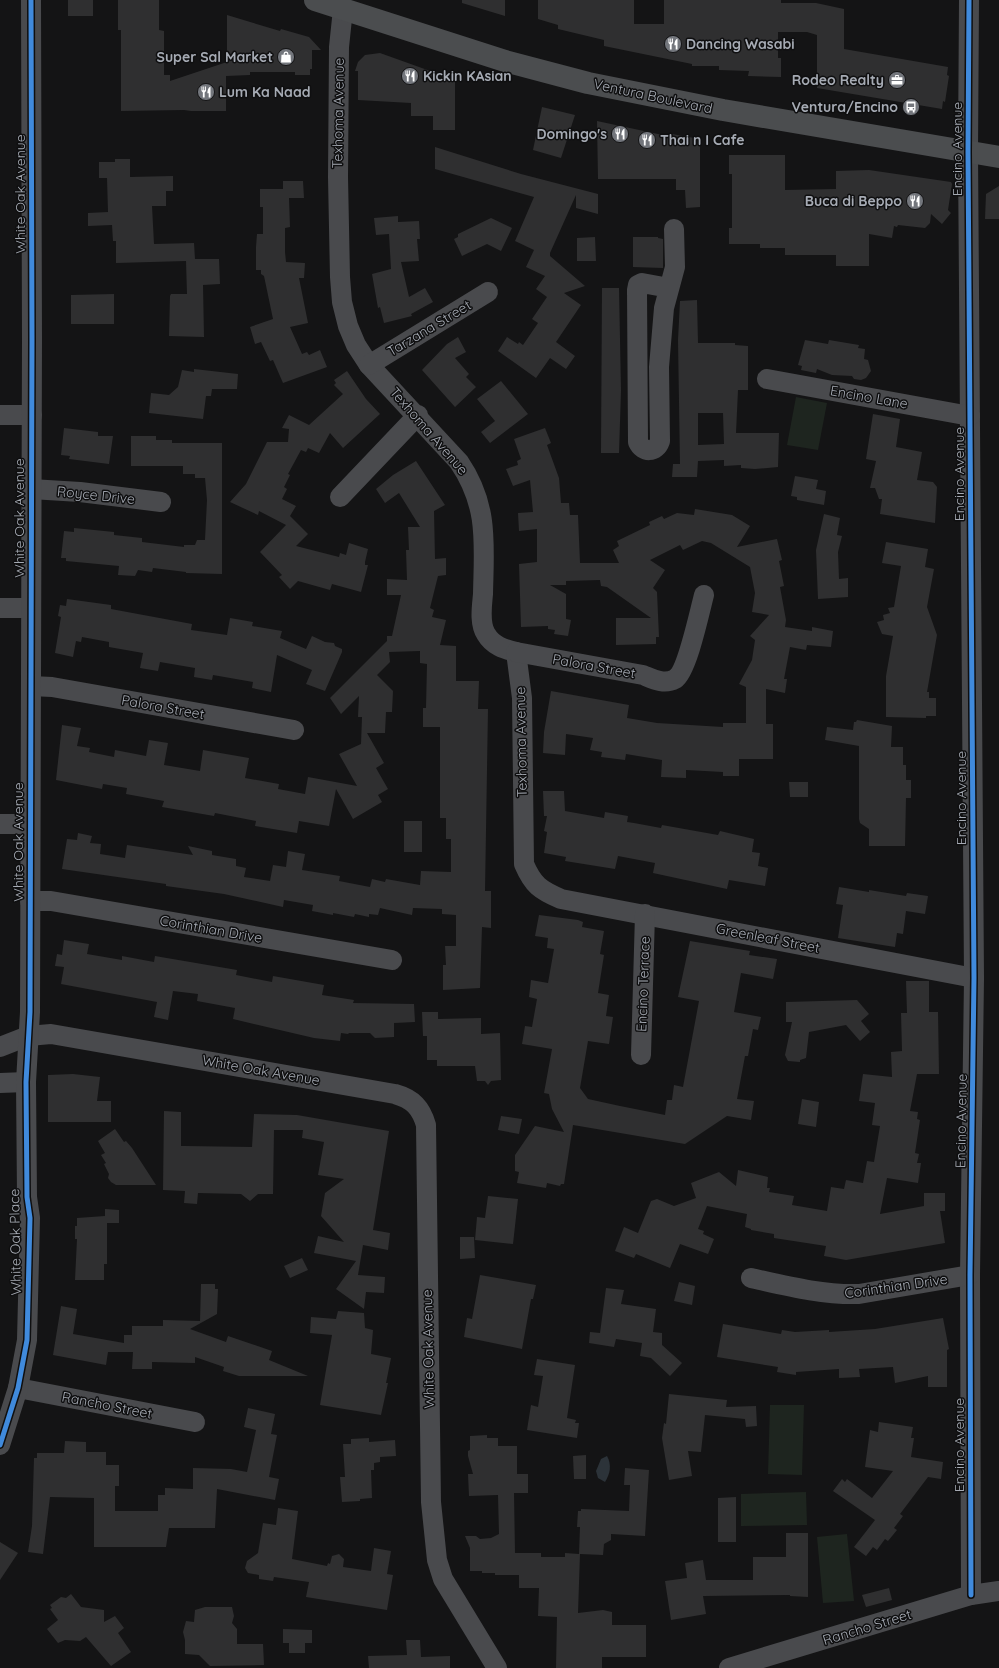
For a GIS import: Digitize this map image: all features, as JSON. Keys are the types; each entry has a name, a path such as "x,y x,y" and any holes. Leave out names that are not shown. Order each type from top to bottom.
{"main road":[{"name":"Ventura Boulevard","path":"315,0 505,61 588,83 723,110 999,157"}],"street":[{"name":"White Oak Avenue","path":"31,0 32,415 30,1012 28,1036 51,1034 395,1094 406,1097 415,1103 423,1114 426,1125 430,1479 433,1528 437,1560 443,1579 497,1668"},
{"name":"Encino Avenue","path":"969,0 968,152 974,978 970,1275 971,1595"},
{"name":"Texhoma Avenue","path":"343,9 339,47 338,177 342,302 348,326 356,345 369,365 418,415 459,462 469,477 479,501 484,529 482,618 485,633 499,647 516,652 522,698 524,864 531,880 545,892 561,899"},
{"path":"669,288 642,283 638,285 638,442 640,447 653,451 658,447 660,441 659,367 664,308 669,288 674,268 674,229"},
{"name":"Tarzana Street","path":"369,365 488,292"},
{"path":"637,367 659,367"},
{"name":"Encino Lane","path":"767,379 970,416"},
{"path":"0,415 32,415"},
{"path":"340,496 418,415"},
{"name":"Royce Drive","path":"31,489 80,492 161,502"},
{"name":"Palora Street","path":"516,652 643,675 657,681 671,680 677,678 684,667 704,595"},
{"path":"0,608 31,608"},
{"name":"Palora Street","path":"31,686 52,687 294,730"},
{"path":"0,824 30,824"},
{"name":"Greenleaf Street","path":"561,899 974,978"},
{"name":"Corinthian Drive","path":"30,901 51,901 392,960"},
{"name":"Encino Terrace","path":"641,1055 645,914"},
{"path":"0,1047 28,1036"},
{"name":"White Oak Place","path":"0,1445 18,1388 27,1340 30,1218 27,1197 26,1082 28,1036"},
{"path":"0,1083 26,1082"},
{"name":"Corinthian Drive","path":"751,1278 820,1293 859,1294 970,1275"},
{"name":"Rancho Street","path":"18,1388 195,1422"},
{"name":"Rancho Street","path":"733,1668 971,1595 999,1591"}],"shaded area":[{"path":"796,397 827,403 818,450 787,445"},
{"path":"770,1405 804,1405 802,1475 768,1474"},
{"path":"607,1456 610,1463 610,1469 605,1482 598,1478 596,1471 601,1459"},
{"path":"806,1492 807,1525 741,1526 741,1494"},
{"path":"847,1534 854,1601 823,1603 817,1537"}],"building":[{"path":"68,0 93,0 93,16 68,16"},
{"path":"118,0 159,0 159,30 164,31 164,75 170,75 170,81 227,62 227,15 280,31 281,29 309,37 321,50 312,50 312,69 310,69 310,75 295,75 295,72 250,72 250,75 226,76 226,111 121,111 121,30 118,30"},
{"path":"462,0 505,0 505,16 462,3"},
{"path":"538,0 634,0 634,24 664,24 664,0 781,0 781,3 816,3 844,9 844,49 948,67 947,75 949,76 945,102 943,101 942,109 817,88 817,35 807,32 778,32 778,58 781,58 781,77 748,76 749,71 719,70 719,66 692,66 692,64 604,46 604,40 558,29 558,25 538,19"},
{"path":"380,53 433,72 430,81 455,81 455,130 433,130 433,116 411,116 411,103 358,100 358,71 355,71 358,62 365,55"},
{"path":"542,107 575,115 561,158 533,150"},
{"path":"597,121 672,137 672,134 700,139 700,207 686,208 685,190 676,190 676,179 598,179"},
{"path":"435,147 521,174 598,194 598,214 576,208 576,195 550,253 550,256 585,286 564,293 581,305 556,342 575,356 566,369 550,358 536,378 498,351 507,337 518,344 519,342 523,345 538,323 532,319 547,297 536,289 545,276 526,267 534,250 515,241 534,197 435,169"},
{"path":"729,155 785,155 785,190 836,189 836,171 869,170 951,182 952,184 948,210 951,213 942,224 931,214 930,223 925,228 898,225 897,227 894,226 892,238 869,234 869,266 836,266 836,255 785,255 785,248 760,248 760,244 729,244 729,228 732,228 732,174 729,174"},
{"path":"115,159 130,159 130,177 173,176 173,191 166,191 166,206 152,206 154,244 194,243 195,259 219,259 220,284 203,285 204,337 169,336 170,296 171,294 187,294 186,261 116,263 116,241 113,241 112,225 88,226 88,213 108,212 107,178 99,178 99,162 115,162"},
{"path":"283,181 303,181 304,198 289,198 290,227 285,228 285,252 286,262 305,263 304,278 299,278 308,323 290,327 302,354 307,352 309,355 320,350 327,367 283,383 273,360 270,361 261,342 255,344 250,327 273,319 264,276 261,274 261,270 256,270 257,234 263,234 263,207 260,207 260,189 283,189"},
{"path":"999,186 999,219 985,219 986,194"},
{"path":"398,216 398,222 419,221 420,239 417,239 419,261 401,262 409,297 425,288 433,302 411,314 412,316 384,323 380,307 378,308 372,274 391,269 389,234 376,235 374,218"},
{"path":"491,218 512,228 501,251 487,244 462,256 454,239 458,237 458,234"},
{"path":"595,237 596,261 577,261 577,238"},
{"path":"633,237 658,237 663,239 663,268 633,267"},
{"path":"602,288 619,288 621,391 619,453 601,453"},
{"path":"114,294 114,324 71,324 71,295"},
{"path":"697,300 698,343 735,343 735,345 748,346 748,390 738,390 736,433 779,433 778,467 755,469 741,468 741,465 724,466 724,460 698,461 697,477 672,477 673,464 680,464 678,340 680,301","holes":["698,413 723,413 724,444 698,445"]},
{"path":"458,337 466,352 455,358 469,374 466,377 476,387 455,407 422,370 447,344"},
{"path":"805,340 828,344 829,340 859,345 858,348 865,349 864,359 868,360 871,371 866,378 861,380 854,379 852,376 832,375 817,369 816,373 801,370 802,366 798,365"},
{"path":"194,369 238,374 237,389 212,389 211,396 206,396 203,419 149,413 151,393 169,395 178,387 182,370 194,372"},
{"path":"347,371 366,399 380,414 343,448 330,433 319,453 308,448 306,452 301,450 288,474 290,475 284,487 287,489 282,499 296,506 290,516 308,534 296,546 339,557 340,553 346,555 349,543 368,549 365,565 368,565 361,592 332,584 330,590 298,581 290,589 279,577 282,575 260,552 286,525 259,511 258,515 230,502 246,484 267,442 288,442 289,429 282,428 289,415 309,425 343,394 334,385 336,383 334,380"},
{"path":"501,381 528,414 490,443 481,432 495,421 477,399"},
{"path":"873,414 900,419 896,447 922,452 917,480 933,482 937,487 935,523 880,514 882,499 879,499 875,488 870,488 876,461 866,459"},
{"path":"64,428 98,432 98,436 113,436 109,464 69,459 70,456 61,455"},
{"path":"545,428 551,443 547,445 559,478 561,503 569,503 570,515 578,515 580,563 619,563 613,550 619,546 617,541 650,525 649,522 662,516 664,519 677,513 694,515 695,509 732,515 750,526 737,547 777,539 782,560 779,561 784,586 780,587 786,620 785,627 812,631 812,627 833,631 831,647 807,645 806,650 790,647 784,679 787,679 785,693 766,689 766,724 773,724 773,759 739,759 739,776 723,776 723,772 686,770 686,778 661,777 662,760 626,754 625,760 601,757 602,752 590,750 593,738 566,734 565,755 543,753 544,732 551,691 629,705 627,718 657,723 723,727 723,723 746,723 746,687 739,684 752,660 755,640 750,636 769,615 752,612 755,593 750,567 711,543 702,541 683,550 680,545 650,560 665,570 653,588 657,592 659,637 656,637 656,644 616,645 616,618 651,618 607,587 601,586 600,580 566,581 566,585 550,585 566,594 566,619 571,620 568,636 554,634 555,630 548,629 548,626 521,627 519,564 537,562 537,529 519,531 518,513 533,512 530,480 513,486 506,469 518,465 517,461 521,459 514,439"},
{"path":"131,436 156,436 156,440 172,440 172,443 222,443 222,574 186,573 153,568 152,572 138,570 135,576 118,575 119,566 66,561 66,558 61,558 64,531 74,532 74,528 114,532 114,535 142,538 142,542 184,547 184,545 195,545 197,540 205,540 207,500 205,478 195,478 195,474 183,474 183,466 131,466"},
{"path":"416,461 445,505 434,511 435,559 446,558 446,575 438,576 430,608 434,610 432,617 446,620 440,645 456,646 456,681 479,681 478,709 488,709 485,891 491,891 491,928 482,927 480,988 443,990 443,965 446,965 445,946 456,946 456,915 442,914 442,909 413,908 412,915 380,908 378,915 369,914 369,917 355,914 354,917 333,913 333,915 312,911 313,905 284,900 283,907 224,894 166,886 166,884 62,869 67,839 77,840 78,833 92,836 90,843 101,844 100,854 125,858 127,845 193,855 188,846 212,851 212,855 236,859 236,866 246,868 244,877 270,881 273,865 286,867 288,851 305,854 302,870 340,876 339,881 370,887 372,879 385,882 386,879 420,885 421,871 451,872 451,839 446,839 446,818 440,818 440,727 423,727 423,708 426,708 427,664 420,663 420,651 389,652 390,662 377,675 393,691 392,712 386,712 385,733 367,733 384,763 376,768 388,789 378,795 382,802 353,819 336,789 329,826 299,821 297,833 255,826 256,821 215,813 214,816 162,807 164,801 126,794 127,788 103,784 102,789 56,780 62,725 81,728 77,746 90,748 89,752 114,757 115,750 146,756 149,740 168,743 164,765 200,771 203,750 249,758 245,778 279,784 278,789 305,794 308,777 357,786 339,754 361,744 362,717 358,717 359,696 341,714 330,698 387,641 387,636 392,636 401,595 387,595 387,579 407,580 406,550 409,550 408,527 420,527 399,493 385,503 376,489 393,475"},
{"path":"795,476 818,480 816,489 826,491 824,505 797,500 797,497 791,496"},
{"path":"824,514 840,518 837,535 842,536 838,552 839,579 848,578 848,597 818,599 816,550"},
{"path":"886,542 928,549 925,567 934,569 927,607 937,635 927,692 929,692 929,698 936,698 936,716 926,716 926,718 886,717 886,676 893,636 882,634 877,622 884,620 883,615 890,613 888,608 894,607 901,566 882,563"},
{"path":"67,599 111,605 111,609 192,624 191,630 227,635 230,618 253,622 252,626 282,631 280,638 306,649 312,636 325,642 334,643 335,646 342,649 342,652 325,691 306,684 312,670 277,655 271,692 252,688 253,682 213,675 212,680 194,677 195,668 160,662 158,671 140,668 143,653 109,647 109,642 82,637 81,642 76,641 73,657 55,653 61,617 58,616 60,605 66,606"},
{"path":"857,720 892,726 891,747 903,747 903,765 906,765 906,780 911,780 911,798 906,798 905,846 869,846 869,829 860,823 859,819 859,746 825,740 827,727 853,730 854,722"},
{"path":"789,782 808,782 808,797 790,797"},
{"path":"543,791 564,791 565,811 604,818 605,812 628,816 627,822 661,828 662,825 718,835 720,831 754,839 752,852 760,853 758,866 768,868 765,886 729,880 727,889 653,873 655,863 618,856 615,869 565,861 566,857 544,853 547,832 544,831 547,816 544,816"},
{"path":"404,821 422,821 422,852 404,852"},
{"path":"839,887 906,896 907,893 928,896 925,914 906,911 903,934 897,933 895,947 838,938 843,905 836,904"},
{"path":"539,915 578,920 583,922 582,927 604,931 600,954 604,955 598,993 609,995 606,1016 613,1017 609,1044 588,1041 580,1088 588,1099 665,1115 667,1100 672,1100 674,1085 683,1087 699,1001 678,997 690,941 750,951 749,955 777,959 773,979 741,973 734,1012 761,1017 758,1030 753,1029 748,1056 745,1056 737,1099 754,1101 751,1120 727,1116 685,1144 573,1125 564,1184 561,1184 560,1186 547,1183 546,1188 517,1183 519,1172 515,1171 515,1155 535,1126 564,1132 552,1109 549,1094 544,1093 552,1049 522,1044 525,1026 532,1027 537,999 529,997 531,980 548,983 554,949 547,948 548,938 535,936"},
{"path":"64,940 89,944 87,954 122,960 122,956 154,962 155,956 237,970 236,975 272,982 273,976 324,985 322,995 354,1000 353,1003 414,1004 415,1022 394,1023 394,1037 375,1038 370,1033 341,1033 340,1041 314,1038 233,1019 235,1008 197,1001 198,994 173,991 168,1020 154,1017 157,1002 61,984 64,967 55,966 57,954 62,955"},
{"path":"906,981 929,981 929,1012 938,1012 939,1074 917,1074 910,1111 918,1112 917,1119 920,1120 915,1153 919,1154 917,1163 921,1163 918,1183 887,1178 880,1214 924,1206 924,1193 945,1193 945,1211 940,1211 945,1243 846,1260 824,1256 826,1246 774,1238 774,1234 751,1230 745,1227 747,1214 707,1206 698,1229 704,1231 703,1234 714,1239 708,1254 680,1244 670,1268 636,1254 634,1258 615,1251 624,1227 638,1233 651,1201 657,1199 674,1206 696,1198 691,1183 719,1172 736,1186 738,1170 768,1177 767,1188 770,1188 769,1192 794,1196 792,1205 827,1211 831,1187 844,1189 846,1180 863,1183 867,1161 874,1162 880,1126 872,1125 875,1103 859,1101 863,1074 892,1077 891,1052 902,1051 901,1013 907,1013"},
{"path":"857,1000 869,1014 861,1021 870,1032 860,1041 846,1025 809,1032 806,1058 800,1060 800,1062 788,1061 785,1055 792,1022 786,1022 786,1002"},
{"path":"422,1012 438,1012 438,1019 481,1018 481,1034 500,1033 501,1080 491,1081 488,1085 485,1081 477,1081 475,1066 437,1066 437,1060 427,1060 427,1036 423,1036"},
{"path":"73,1074 100,1077 97,1101 111,1101 111,1122 48,1122 48,1075"},
{"path":"802,1099 819,1102 816,1127 798,1124"},
{"path":"164,1111 181,1112 181,1146 252,1147 254,1114 297,1115 389,1131 373,1230 390,1233 388,1250 363,1245 358,1275 385,1277 384,1293 366,1292 364,1309 336,1289 356,1261 314,1253 318,1236 344,1242 321,1216 325,1193 344,1179 318,1175 324,1142 302,1138 303,1130 274,1130 273,1194 258,1194 250,1201 241,1194 198,1193 197,1204 184,1203 185,1191 163,1190"},
{"path":"501,1116 522,1119 519,1134 498,1130"},
{"path":"115,1129 124,1142 126,1141 132,1148 156,1185 116,1185 108,1178 109,1174 104,1164 106,1163 101,1155 105,1153 98,1141"},
{"path":"488,1196 518,1199 513,1244 475,1240 477,1217 485,1218"},
{"path":"105,1209 119,1210 119,1223 107,1223 107,1264 104,1264 104,1280 75,1280 77,1239 75,1239 75,1226 77,1226 77,1218 105,1216"},
{"path":"460,1237 474,1237 475,1258 460,1259"},
{"path":"302,1258 308,1270 290,1278 284,1266"},
{"path":"480,1275 536,1285 533,1299 531,1299 522,1349 464,1337 467,1318 472,1319"},
{"path":"679,1282 695,1286 692,1305 674,1301"},
{"path":"201,1284 215,1284 215,1289 218,1289 217,1314 190,1329 226,1342 228,1336 272,1351 269,1360 308,1376 239,1376 223,1371 224,1367 195,1357 195,1363 152,1362 152,1369 132,1369 133,1352 108,1352 106,1365 53,1355 61,1306 77,1309 73,1334 124,1343 124,1335 132,1335 132,1326 163,1326 163,1320 200,1321"},
{"path":"606,1288 624,1290 621,1304 656,1309 653,1332 662,1333 662,1345 682,1363 670,1376 651,1358 640,1356 642,1343 616,1339 614,1347 589,1343 590,1332 600,1333"},
{"path":"338,1311 364,1313 365,1328 373,1330 371,1354 391,1358 386,1383 388,1383 381,1415 320,1405 332,1335 310,1333 311,1317 336,1319"},
{"path":"943,1318 949,1349 947,1350 947,1387 928,1387 928,1376 895,1383 893,1367 859,1369 860,1377 839,1378 839,1369 796,1372 796,1375 777,1372 778,1367 717,1357 723,1324 781,1334 782,1330 795,1332 829,1330 829,1332 875,1329"},
{"path":"537,1359 575,1365 567,1418 576,1420 575,1423 579,1423 577,1438 527,1430 531,1405 538,1407 543,1376 534,1375"},
{"path":"669,1394 727,1400 726,1407 756,1406 757,1426 746,1427 745,1419 705,1415 701,1452 688,1451 692,1476 669,1480 662,1438 664,1423 666,1424"},
{"path":"248,1408 275,1414 271,1434 277,1435 269,1477 279,1479 275,1500 217,1489 215,1528 169,1528 166,1547 94,1547 94,1498 50,1497 43,1554 28,1552 32,1526 34,1458 37,1458 37,1453 64,1453 65,1441 86,1442 86,1452 106,1452 106,1465 119,1465 119,1486 115,1486 115,1511 158,1511 158,1495 165,1495 165,1488 193,1489 193,1468 231,1469 247,1472 256,1430 244,1427"},
{"path":"879,1422 913,1427 911,1438 914,1438 911,1457 943,1462 941,1479 928,1477 900,1514 903,1516 894,1528 897,1530 888,1541 885,1539 877,1550 873,1547 866,1556 854,1547 875,1520 833,1491 842,1479 845,1482 847,1479 872,1498 893,1471 865,1467 870,1430 878,1432"},
{"path":"487,1435 487,1438 498,1438 498,1446 517,1446 517,1474 528,1474 528,1493 514,1493 515,1553 541,1553 541,1557 565,1557 565,1553 579,1554 580,1527 577,1527 578,1511 581,1511 581,1509 629,1511 630,1485 624,1485 625,1468 649,1470 645,1536 611,1534 611,1540 604,1544 603,1555 580,1554 578,1613 603,1610 612,1612 612,1625 646,1625 646,1657 602,1657 602,1668 556,1668 557,1617 538,1616 539,1588 519,1588 519,1575 495,1575 495,1573 470,1571 470,1548 465,1536 476,1536 480,1539 491,1538 499,1534 498,1495 469,1496 468,1474 473,1474 468,1456 468,1451 470,1450 470,1436"},
{"path":"369,1438 369,1442 395,1440 396,1456 380,1457 380,1462 374,1463 374,1470 371,1470 372,1498 360,1499 360,1501 342,1502 340,1477 345,1477 343,1444 351,1444 351,1439"},
{"path":"586,1455 586,1479 574,1479 573,1456"},
{"path":"736,1497 736,1542 718,1542 718,1498"},
{"path":"278,1508 298,1511 292,1559 327,1566 328,1563 330,1564 332,1556 339,1554 344,1559 343,1567 371,1571 374,1548 391,1551 387,1574 393,1575 387,1610 306,1597 309,1582 274,1577 273,1581 259,1579 259,1575 248,1573 245,1568 247,1561 258,1553 263,1523 276,1525"},
{"path":"786,1533 808,1533 808,1597 790,1595 703,1596 706,1614 671,1620 665,1581 687,1578 685,1563 703,1560 706,1580 753,1580 753,1557 786,1557"},
{"path":"0,1542 18,1553 0,1580"},
{"path":"889,1588 892,1600 866,1607 862,1595"},
{"path":"71,1594 81,1607 104,1610 104,1622 115,1616 124,1628 118,1633 131,1652 111,1666 86,1637 80,1641 65,1640 58,1643 47,1629 58,1620 50,1609 52,1608 50,1605 61,1597 66,1598"},
{"path":"205,1607 232,1607 234,1616 232,1623 237,1629 237,1644 263,1644 264,1665 210,1666 199,1655 185,1654 185,1640 183,1632 186,1621 194,1622 195,1610"},
{"path":"283,1629 312,1630 312,1643 305,1643 305,1653 289,1653 289,1643 283,1643"},
{"path":"406,1640 420,1640 421,1657 450,1656 450,1668 369,1668 368,1656 407,1655"}],"cycle path":[{"path":"0,1445 18,1388 27,1340 30,1218 27,1197 26,1082 30,1012 32,340 31,0"},
{"path":"969,0 968,152 974,978 970,1275 971,1595"}],"place":[{"name":"Dancing Wasabi","path":"673,44"},
{"name":"Super Sal Market","path":"286,57"},
{"name":"Kickin KAsian","path":"410,76"},
{"name":"Rodeo Realty","path":"897,80"},
{"name":"Lum Ka Naad","path":"206,92"},
{"name":"Ventura/Encino","path":"911,107"},
{"name":"Domingo's","path":"620,134"},
{"name":"Thai n I Cafe","path":"647,140"},
{"name":"Buca di Beppo","path":"915,201"}]}
